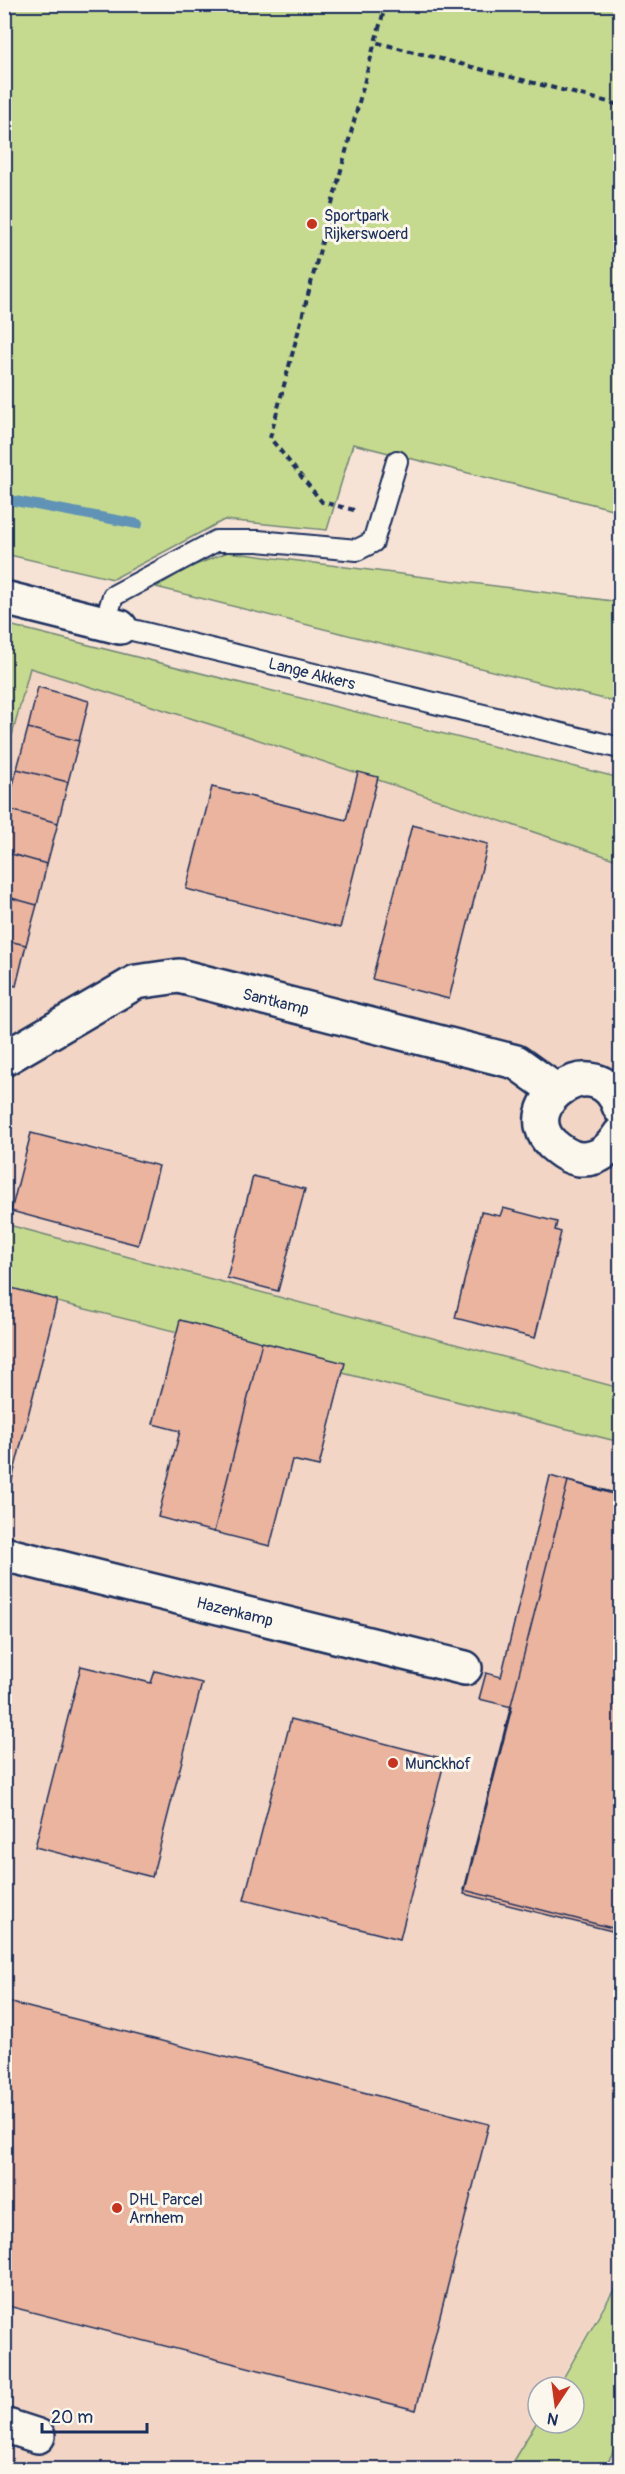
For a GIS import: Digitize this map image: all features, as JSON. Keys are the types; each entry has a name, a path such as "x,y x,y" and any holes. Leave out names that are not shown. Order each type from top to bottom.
{"street":[{"name":"Lange Akkers","path":"4,598 113,625"},
{"name":"Santkamp","path":"4,1059 136,982 179,976 516,1062 555,1090"},
{"path":"621,1108 618,1099 605,1086 589,1080 571,1081 555,1090 546,1105 543,1123 549,1140 561,1152 578,1159 596,1158 611,1148 621,1134"},
{"name":"Hazenkamp","path":"4,1554 465,1668"},
{"path":"4,2425 38,2436"}],"lane":[{"path":"113,625 113,596 216,541 258,541 357,550 374,542 397,461"},
{"name":"Lange Akkers","path":"113,625 621,748"}],"path":[{"path":"381,517 322,502 270,438 386,4"},
{"path":"375,42 621,105"}],"shaded area":[{"path":"5,637 620,817 620,2276 563,2375 526,2375 527,2435 507,2469 5,2470"}],"green space":[{"name":"Sportpark Rijkerswoerd","path":"5,5 620,5 620,511 353,444 327,530 224,520 113,579 5,554"},
{"path":"228,552 620,602 620,703 156,587 188,568"},
{"path":"5,624 620,778 620,861 238,733 30,668 5,762"},
{"path":"5,1224 620,1388 620,1442 5,1289"},
{"path":"620,2279 620,2436 605,2469 508,2469 529,2435 586,2435 586,2375 565,2375"}],"building":[{"path":"38,687 89,701 79,741 28,728"},
{"path":"28,728 79,741 68,782 17,769"},
{"path":"17,769 68,782 58,823 7,809"},
{"path":"358,772 378,777 340,928 186,889 212,787 346,820"},
{"path":"7,809 58,823 47,864 4,852"},
{"path":"412,825 488,844 449,999 372,979"},
{"path":"4,852 47,864 37,905 4,896"},
{"path":"4,896 37,905 26,945 4,940"},
{"path":"4,940 26,945 16,986 4,983"},
{"path":"31,1133 159,1166 138,1245 11,1211"},
{"path":"253,1176 305,1189 278,1291 227,1278"},
{"path":"503,1208 557,1222 555,1230 561,1232 535,1338 455,1318 481,1212 500,1216"},
{"path":"4,1286 57,1300 12,1480 4,1478"},
{"path":"180,1320 262,1342 214,1532 158,1517 180,1431 153,1424"},
{"path":"262,1342 345,1363 319,1466 292,1460 270,1546 214,1532"},
{"path":"550,1476 620,1496 620,1933 464,1894 512,1707 479,1699 486,1673 501,1677"},
{"path":"568,1481 620,1494 620,1930 464,1890"},
{"path":"81,1666 151,1683 155,1671 202,1683 152,1877 35,1847"},
{"path":"291,1719 445,1759 400,1939 244,1900"},
{"path":"4,2001 489,2124 416,2410 4,2305"}],"waterway":[{"path":"4,499 138,524"}],"place":[{"name":"Sportpark Rijkerswoerd","path":"312,224"},
{"name":"Munckhof","path":"393,1763"},
{"name":"DHL Parcel Arnhem","path":"117,2208"}]}
